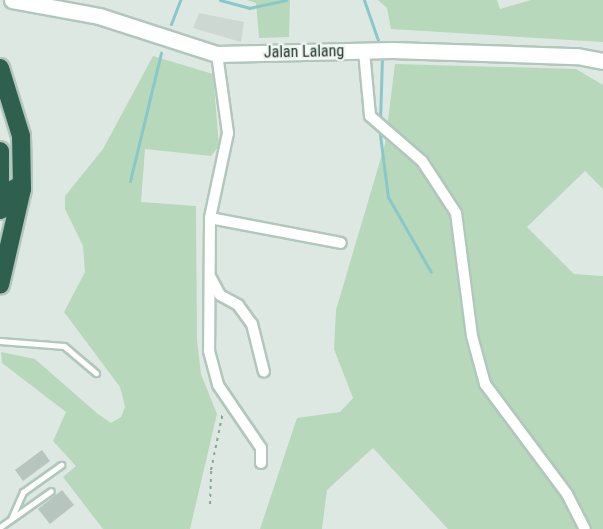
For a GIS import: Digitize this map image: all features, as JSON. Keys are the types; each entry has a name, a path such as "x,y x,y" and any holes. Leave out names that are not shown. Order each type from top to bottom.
{"highway":[{"path":"0,68 18,120 22,178 16,233 0,285"},
{"path":"0,73 15,193 9,209 0,210"},
{"path":"0,152 0,204"}],"street":[{"path":"0,9 11,0"},
{"name":"Jalan Lalang","path":"11,0 90,13 217,54 392,50 577,56 603,62"},
{"path":"367,51 366,107 373,118 422,161 452,204 485,384 567,494 585,529"},
{"path":"217,54 228,133 210,218 211,368 226,398 257,439 261,464"},
{"path":"210,218 341,243"},
{"path":"210,275 220,295 249,318 264,372"}],"lane":[{"path":"0,341 64,346 96,373"},
{"path":"11,519 23,492 61,465"},
{"path":"0,526 51,491"}],"path":[{"path":"210,504 211,470 226,398"}],"shaded area":[{"path":"199,13 244,22 241,42 193,28"}],"green space":[{"path":"247,0 290,0 289,37 259,38 256,3"},
{"path":"378,0 497,0 500,9 531,0 603,0 603,42 391,29 387,8"},
{"path":"153,56 213,74 219,146 211,156 145,149 141,202 196,206 197,340 201,374 217,414 190,529 103,529 63,477 76,466 53,441 66,412 2,363 1,352 35,359 111,423 121,417 125,407 120,387 64,312 85,272 83,246 65,209 65,196 103,149"},
{"path":"395,64 576,69 603,85 603,189 585,171 527,227 574,274 603,276 603,529 448,529 373,448 327,490 322,529 260,529 297,418 340,412 353,398 334,349 336,310 385,144"}],"building":[{"path":"42,450 50,461 23,481 15,470"},
{"path":"62,490 74,505 50,524 38,509"}],"waterway":[{"path":"171,24 180,0"},
{"path":"220,0 249,8 286,0"},
{"path":"364,0 380,46"},
{"path":"130,181 161,53"},
{"path":"380,121 382,56"},
{"path":"379,127 388,197 431,272"}]}
